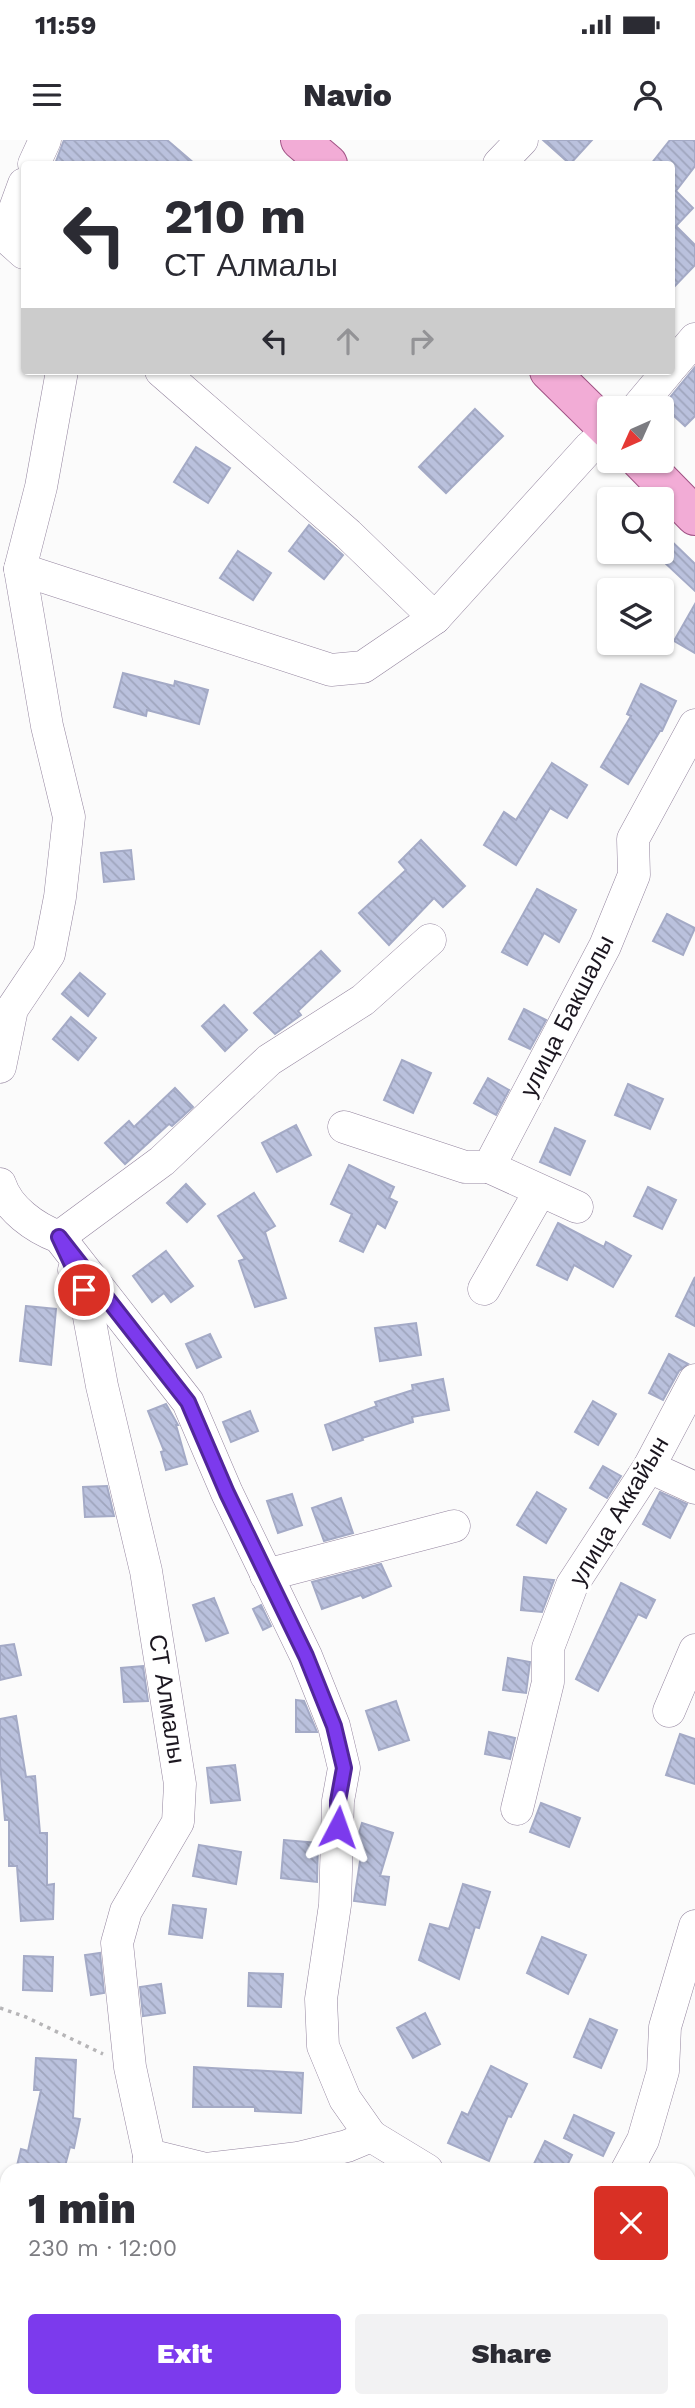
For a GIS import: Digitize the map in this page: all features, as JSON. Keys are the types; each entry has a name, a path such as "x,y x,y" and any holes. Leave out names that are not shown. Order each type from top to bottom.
{"main road":[{"path":"300,140 324,161"},
{"path":"553,375 597,418"},
{"path":"653,473 695,516"}],"street":[{"path":"35,161 45,140"},
{"path":"502,161 522,140"},
{"path":"21,191 5,236 21,250"},
{"path":"675,362 695,339"},
{"path":"0,1067 12,1009 49,954 60,897 69,817 47,726 20,569 41,487 61,375"},
{"path":"166,375 348,534 435,618"},
{"path":"647,396 665,375"},
{"path":"20,569 331,670 363,667 435,618 597,441"},
{"name":"улица Бакшалы","path":"489,1167 605,946 634,875 633,839 695,725"},
{"path":"59,1237 162,1161 269,1060 363,1000 430,940"},
{"path":"344,1127 466,1167 489,1167 577,1207"},
{"path":"0,1184 3,1193 16,1210 43,1231 59,1237 188,1402 227,1493 306,1656 334,1726 344,1768 338,1801 335,1905 321,1999 323,2046 345,2099 371,2136 416,2163"},
{"path":"484,1289 540,1191"},
{"name":"СТ Алмалы","path":"59,1237 84,1290 102,1386 146,1571 180,1784 178,1822 126,1911 117,1943 130,2067 149,2163"},
{"name":"улица Аккайын","path":"517,1809 548,1682 548,1648 572,1585 649,1466 695,1380"},
{"path":"649,1466 695,1488"},
{"path":"266,1574 454,1526"},
{"path":"669,1711 695,1650"},
{"path":"631,2163 643,2140 663,2071 665,2027 695,1926"},
{"path":"256,2163 298,2158 347,2146 371,2136"}],"path":[{"path":"0,2008 26,2017 130,2067"}],"building":[{"path":"64,140 167,140 192,161 56,161"},
{"path":"543,140 592,140 573,161 567,161"},
{"path":"670,140 695,140 695,166 676,191 693,208 676,226 695,245 695,265 675,286 675,161 653,161"},
{"path":"695,367 695,416 685,426 674,416 674,396 671,396"},
{"path":"475,409 503,436 446,493 419,467"},
{"path":"196,447 230,468 208,503 174,482"},
{"path":"309,525 343,555 324,579 289,551"},
{"path":"674,544 695,564 695,591 666,564 674,564"},
{"path":"238,551 271,573 253,600 220,578"},
{"path":"695,604 695,653 674,641"},
{"path":"123,673 174,686 175,681 208,690 199,724 147,710 146,716 114,707"},
{"path":"641,684 676,701 662,731 628,784 601,767 631,716 627,714"},
{"path":"552,763 587,785 567,818 550,808 516,865 484,845 504,812 516,820"},
{"path":"421,840 465,886 443,907 434,898 389,945 359,913 406,870 399,862"},
{"path":"131,850 134,879 104,882 101,853"},
{"path":"537,889 576,910 559,942 544,933 527,965 502,952"},
{"path":"667,914 695,928 683,955 653,941"},
{"path":"321,951 340,971 298,1011 301,1015 275,1034 254,1013"},
{"path":"80,973 105,994 88,1016 62,994"},
{"path":"224,1005 247,1030 225,1051 202,1026"},
{"path":"524,1009 546,1020 530,1049 509,1039"},
{"path":"71,1017 96,1038 78,1060 53,1039"},
{"path":"402,1060 431,1073 413,1113 384,1100"},
{"path":"488,1078 509,1090 496,1115 474,1103"},
{"path":"628,1084 663,1099 650,1129 615,1115"},
{"path":"175,1088 193,1107 172,1126 169,1124 125,1164 105,1143 129,1121 134,1127"},
{"path":"296,1125 311,1155 277,1172 262,1143"},
{"path":"555,1128 585,1141 570,1175 540,1162"},
{"path":"349,1165 394,1187 389,1198 397,1202 385,1228 377,1223 363,1252 340,1241 352,1214 331,1204"},
{"path":"186,1184 205,1204 187,1222 167,1203"},
{"path":"648,1187 676,1200 662,1229 634,1216"},
{"path":"254,1193 275,1226 265,1232 286,1298 255,1307 239,1261 245,1259 218,1216"},
{"path":"558,1223 604,1247 606,1242 631,1256 613,1287 574,1265 567,1280 537,1265"},
{"path":"166,1251 193,1286 171,1302 164,1293 152,1302 133,1276"},
{"path":"695,1277 695,1326 676,1316"},
{"path":"26,1306 56,1309 51,1365 20,1361"},
{"path":"416,1323 421,1355 380,1361 375,1328"},
{"path":"210,1334 221,1357 197,1368 186,1344"},
{"path":"669,1354 688,1364 679,1371 663,1400 649,1393"},
{"path":"443,1379 449,1410 412,1417 413,1422 333,1450 325,1425 377,1406 375,1402 413,1390 412,1385"},
{"path":"593,1401 616,1414 598,1445 575,1432"},
{"path":"166,1404 178,1425 187,1464 166,1470 161,1452 164,1451 148,1411"},
{"path":"250,1411 258,1431 231,1442 223,1422"},
{"path":"603,1466 621,1476 607,1498 590,1488"},
{"path":"107,1486 114,1516 85,1517 83,1487"},
{"path":"537,1492 566,1509 546,1543 517,1525"},
{"path":"660,1492 687,1504 670,1538 643,1524"},
{"path":"292,1494 302,1525 278,1533 267,1501"},
{"path":"341,1498 353,1533 324,1541 312,1508"},
{"path":"381,1564 391,1586 363,1598 361,1595 322,1609 312,1582"},
{"path":"524,1577 554,1580 542,1612 521,1610"},
{"path":"621,1583 655,1600 646,1618 638,1614 598,1691 576,1679"},
{"path":"214,1598 228,1633 206,1641 193,1605"},
{"path":"261,1605 271,1626 263,1630 253,1609"},
{"path":"14,1644 21,1675 0,1680 0,1646"},
{"path":"508,1658 530,1662 526,1693 503,1690"},
{"path":"143,1666 148,1701 124,1702 121,1668"},
{"path":"296,1700 304,1701 317,1732 296,1732"},
{"path":"396,1701 409,1740 379,1750 366,1711"},
{"path":"16,1716 26,1777 35,1776 40,1833 47,1833 47,1885 54,1884 53,1919 21,1921 17,1866 9,1866 9,1820 5,1820 0,1763 0,1719"},
{"path":"489,1732 515,1738 510,1759 485,1754"},
{"path":"680,1734 695,1739 695,1784 666,1775"},
{"path":"235,1765 240,1800 211,1803 207,1768"},
{"path":"541,1803 580,1818 569,1847 530,1832"},
{"path":"362,1823 393,1833 380,1876 389,1877 385,1905 354,1901 362,1848 355,1846"},
{"path":"284,1840 318,1843 317,1882 281,1878"},
{"path":"199,1845 241,1852 236,1884 193,1876"},
{"path":"463,1884 490,1892 479,1928 475,1927 459,1979 419,1960 430,1924 449,1929"},
{"path":"173,1905 206,1909 202,1938 169,1934"},
{"path":"542,1937 586,1955 568,1994 527,1973"},
{"path":"100,1953 104,1993 91,1995 85,1955"},
{"path":"24,1956 53,1957 52,1991 23,1990"},
{"path":"249,1973 283,1974 281,2007 248,2006"},
{"path":"161,1984 165,2013 143,2016 140,1987"},
{"path":"425,2013 440,2044 413,2058 397,2028"},
{"path":"590,2019 617,2030 601,2068 574,2057"},
{"path":"36,2058 76,2060 73,2118 80,2119 74,2148 70,2147 66,2163 18,2163 21,2149 28,2151 41,2090 34,2090"},
{"path":"491,2066 527,2084 511,2117 508,2116 489,2161 448,2143 462,2112 468,2115"},
{"path":"194,2067 303,2073 301,2113 255,2111 255,2107 193,2107"},
{"path":"574,2115 614,2133 603,2156 564,2138"},
{"path":"545,2141 572,2155 568,2163 534,2163"}],"route":[{"path":"84,1290 59,1237 188,1402 227,1493 306,1656 334,1726 344,1768 338,1801 338,1827"}]}
